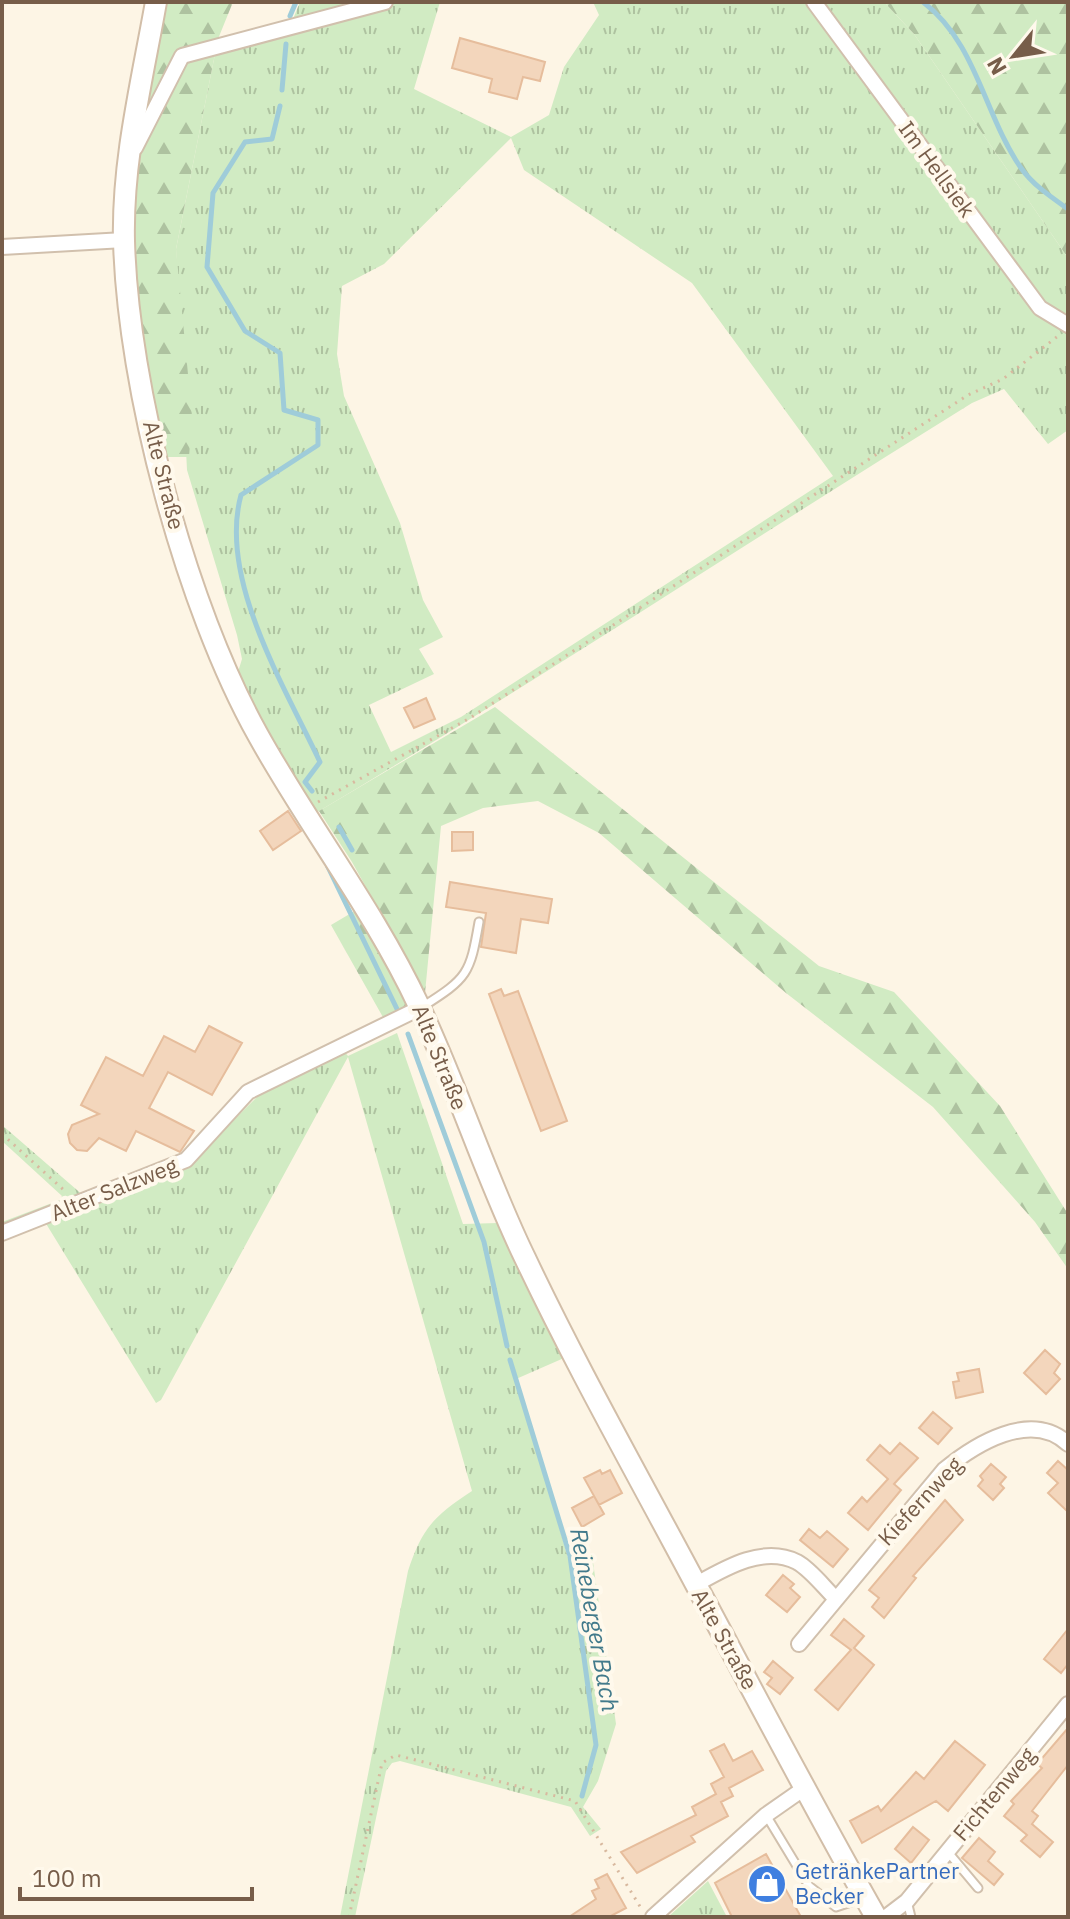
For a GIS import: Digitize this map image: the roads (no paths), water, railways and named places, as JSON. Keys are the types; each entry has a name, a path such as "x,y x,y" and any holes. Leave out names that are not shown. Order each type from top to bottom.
{"main road":[{"name":"Alte Straße","path":"156,2 127,163 124,240 132,338 164,485 185,558 232,685 259,737 365,904 420,1008 522,1253 695,1585 876,1917"}],"street":[{"name":"Alte Straße","path":"127,163 182,56 385,2"},
{"name":"Im Hellsiek","path":"814,2 1040,308 1066,325"},
{"path":"2,247 124,240"},
{"name":"Alter Salzweg","path":"2,1233 186,1160 248,1092 420,1008"},
{"name":"Kiefernweg","path":"799,1644 834,1597 944,1470 967,1450 988,1439 1019,1431 1049,1433 1068,1444"},
{"path":"695,1585 742,1562 773,1554 799,1563 834,1597"},
{"name":"Fichtenweg","path":"886,1917 907,1901 1068,1704"},
{"path":"653,1917 766,1815 806,1787"}],"lane":[{"path":"420,1008 450,990 471,966 479,922"},
{"path":"766,1815 809,1886 836,1907 865,1897"},
{"path":"947,1851 978,1888"},
{"path":"907,1901 911,1917"}],"waterway":[{"name":"Reineberger Bach","path":"290,16 296,2"},
{"path":"923,2 956,38 1021,168 1068,209"},
{"name":"Reineberger Bach","path":"282,90 286,44"},
{"name":"Reineberger Bach","path":"280,106 272,139 245,142 213,193 207,267 245,331 280,353 284,410 318,420 318,445 241,495 236,528 239,562 259,632 320,762 305,782 312,791"},
{"name":"Reineberger Bach","path":"339,827 352,850"},
{"name":"Reineberger Bach","path":"328,867 397,1009"},
{"name":"Reineberger Bach","path":"408,1034 484,1242 507,1346"},
{"name":"Reineberger Bach","path":"510,1360 570,1556 596,1745 582,1796"}],"place":[{"name":"GetränkePartner Becker","path":"767,1884"}]}
